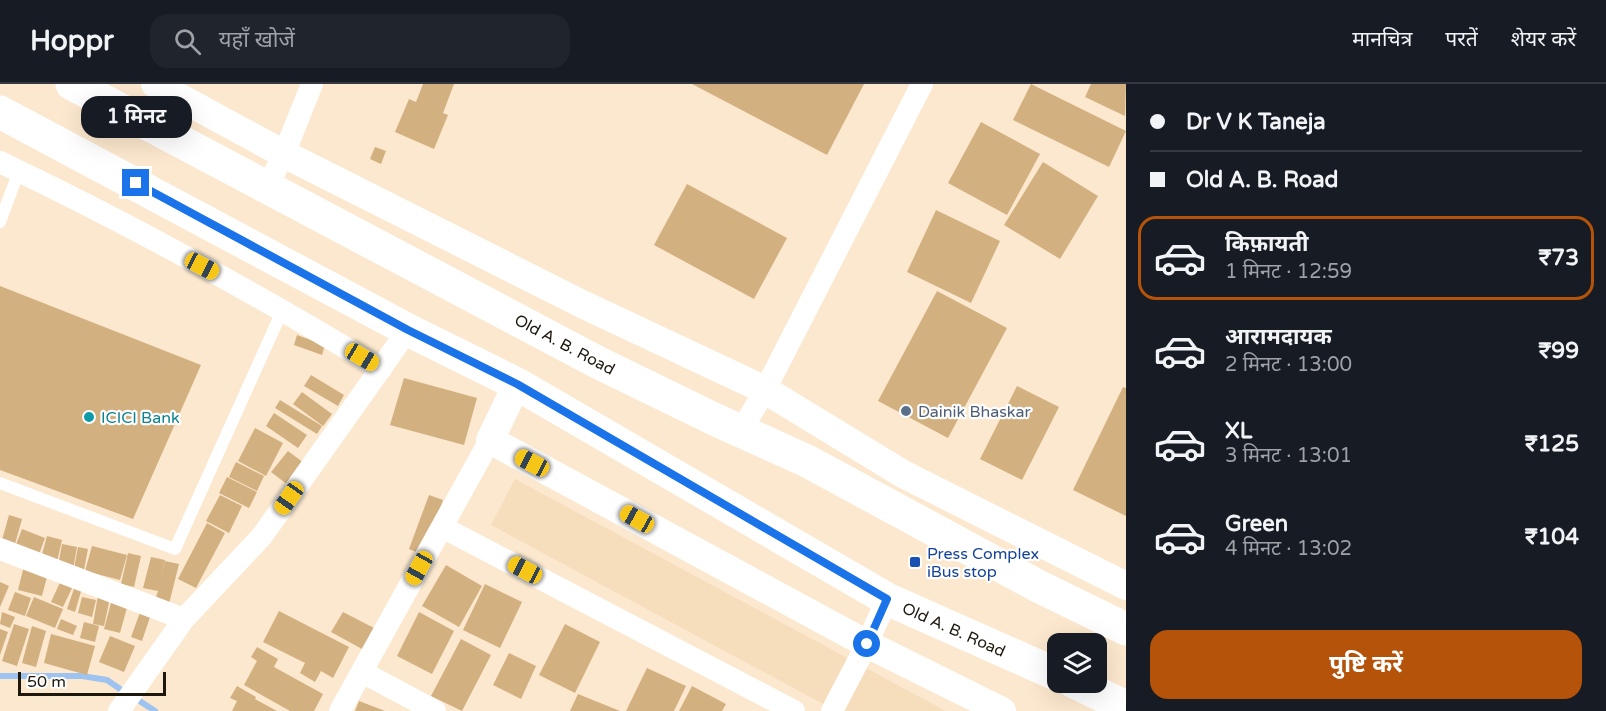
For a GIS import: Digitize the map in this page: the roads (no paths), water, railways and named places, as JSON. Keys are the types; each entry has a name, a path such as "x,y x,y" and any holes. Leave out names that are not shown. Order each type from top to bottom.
{"main road":[{"name":"Old A. B. Road","path":"72,84 599,363 807,461 1038,586 1126,629"},
{"name":"Old A. B. Road","path":"0,112 408,330 517,384 887,599 1047,670"},
{"path":"1097,693 1126,707"}],"street":[{"path":"155,84 284,154 582,304 765,390 903,474 1126,586"},
{"path":"267,188 284,154 312,84"},
{"path":"741,431 765,390 922,84"},
{"path":"10,166 284,309 381,369"},
{"path":"119,711 184,619 262,536 408,330"},
{"path":"340,711 490,440 517,384"},
{"path":"490,440 867,644 1002,711"},
{"path":"442,527 794,711"},
{"path":"0,549 184,619"},
{"path":"832,711 867,644 887,599"},
{"path":"362,672 435,711"}],"lane":[{"path":"0,222 10,166"},
{"path":"0,483 175,549 284,309"}],"waterway":[{"path":"0,676 82,676 107,680 126,693"},
{"path":"135,698 155,711"}],"place":[{"name":"Dainik Bhaskar","path":"906,411"},
{"name":"ICICI Bank","path":"89,417"},
{"name":"Press Complex iBus stop","path":"915,562"}]}
